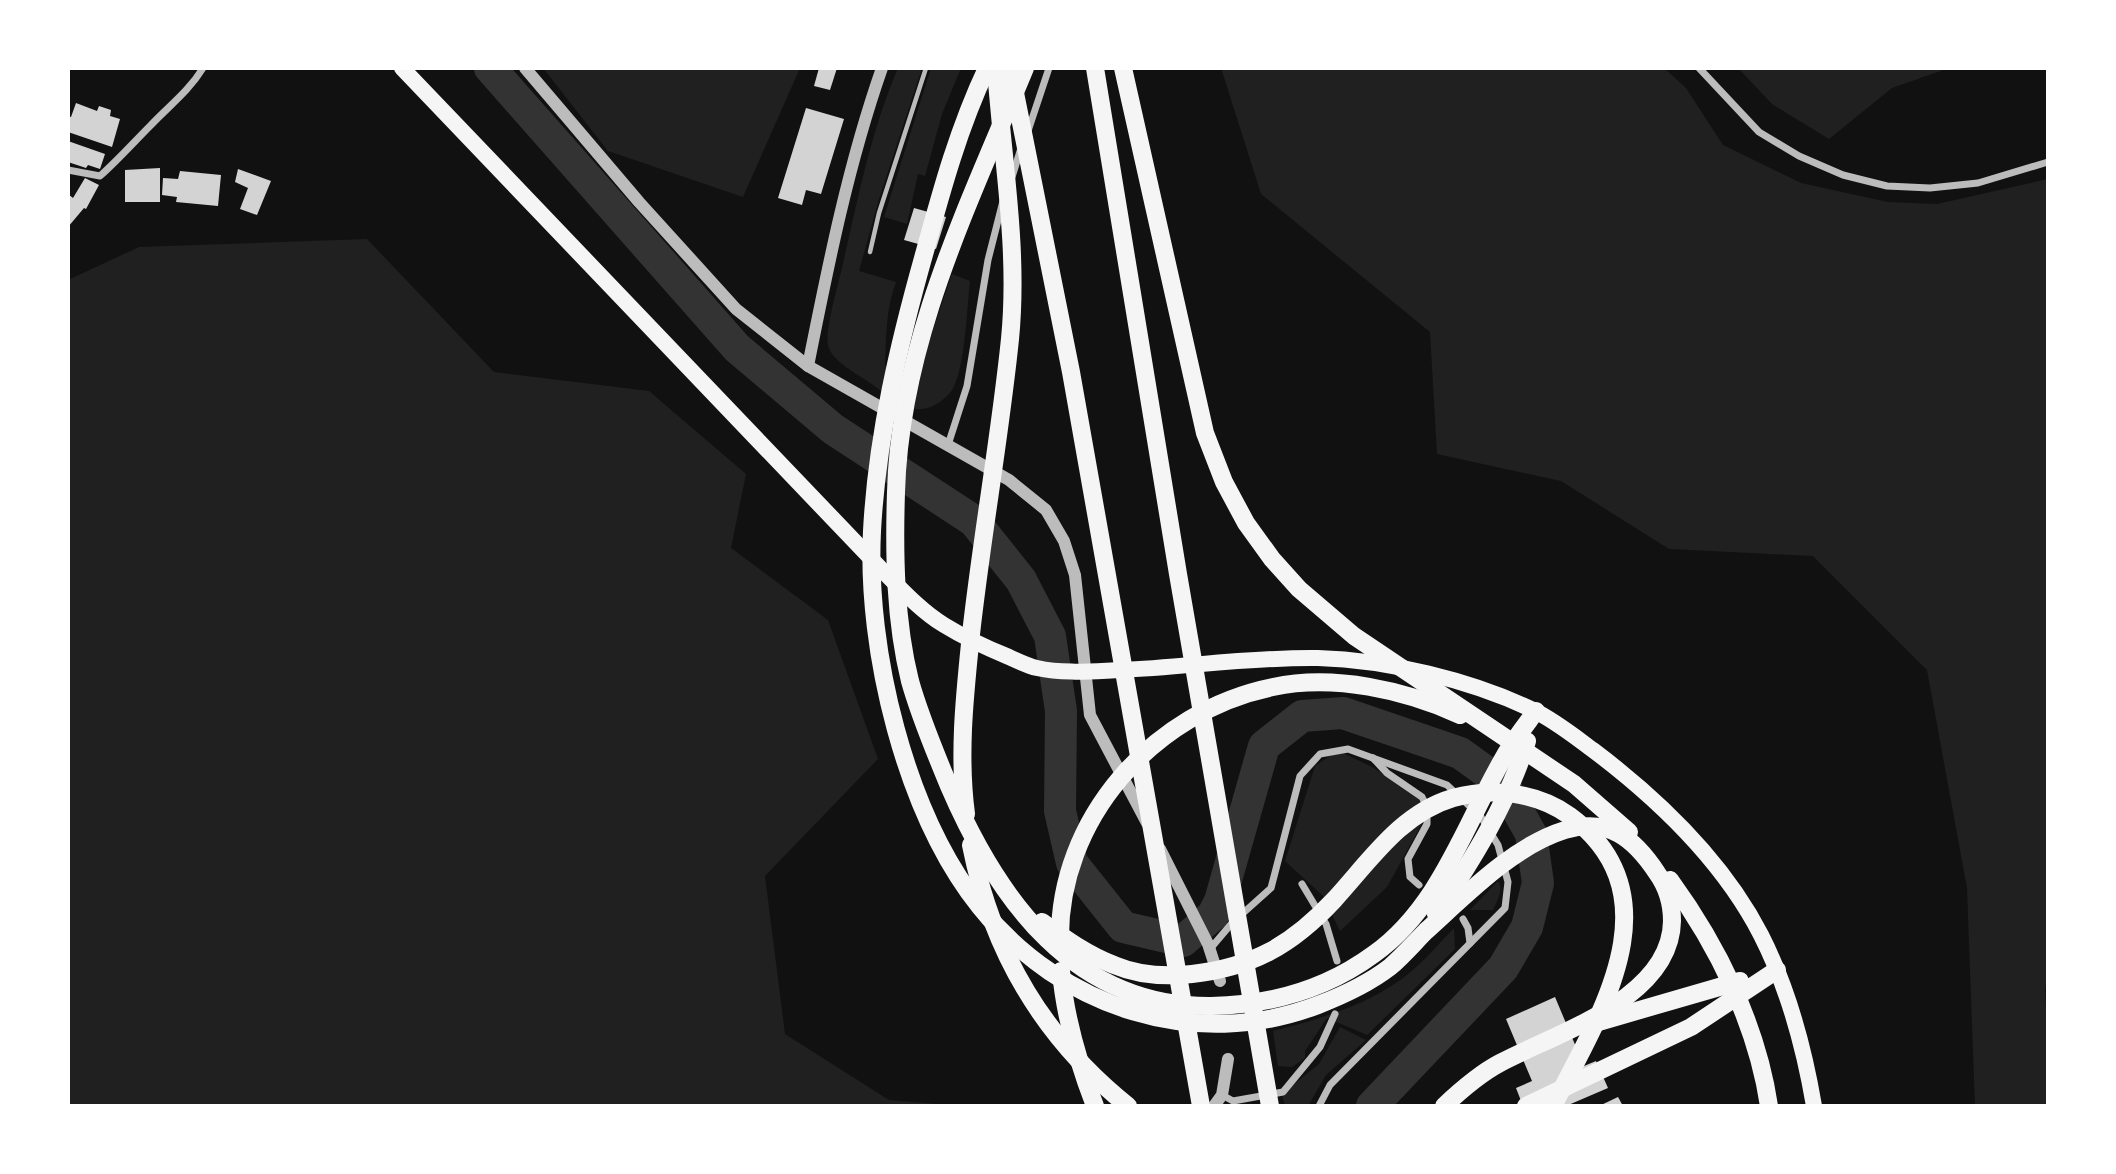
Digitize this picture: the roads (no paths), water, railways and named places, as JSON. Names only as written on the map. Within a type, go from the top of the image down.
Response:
[{"type":"highway","points":[[402,68],[882,570],[943,625],[998,653],[1037,668],[1087,672],[1240,660],[1317,658],[1367,661],[1494,693],[1536,711],[1577,738],[1627,775],[1679,824],[1723,876],[1759,932],[1777,970],[1801,1042],[1814,1106]]},
{"type":"highway","points":[[987,68],[956,143],[908,312],[910,345],[900,435],[895,542],[902,638],[909,679],[920,714],[965,823],[993,872],[1040,934],[1068,959],[1114,986],[1141,998],[1167,1004],[1219,1006],[1267,1002],[1297,995],[1326,983],[1377,953],[1404,928],[1422,904],[1512,760],[1536,711]]},
{"type":"highway","points":[[996,68],[1011,219],[1013,299],[978,570],[965,698],[963,758],[967,821],[979,886],[1016,976],[1069,1052],[1128,1106]]},
{"type":"highway","points":[[1010,68],[1076,399],[1200,1106]]},
{"type":"highway","points":[[1025,68],[910,345],[881,438],[872,538],[878,637],[893,718],[920,799],[959,876],[980,908],[1013,942],[1052,972],[1085,992],[1140,1015],[1169,1021],[1230,1024],[1264,1020],[1317,1005],[1368,982],[1392,965],[1422,934],[1526,847],[1567,829],[1586,825],[1603,826],[1628,839],[1654,867],[1670,899],[1671,934],[1656,967],[1623,998],[1576,1028],[1500,1063],[1472,1081],[1444,1106]]},
{"type":"highway","points":[[1095,68],[1178,574],[1270,1106]]},
{"type":"highway","points":[[1123,68],[1205,433],[1224,482],[1246,523],[1299,589],[1354,636],[1599,804],[1652,856],[1678,891],[1722,964],[1741,1007],[1757,1055],[1769,1106]]},
{"type":"highway","points":[[1095,1106],[1071,1035],[1063,998],[1060,934],[1068,879],[1081,839],[1096,809],[1114,785],[1153,746],[1190,717],[1237,697],[1275,686],[1309,683],[1380,689],[1456,713],[1498,733]]},
{"type":"highway","points":[[1422,934],[1485,837],[1512,760]]},
{"type":"highway","points":[[993,872],[1042,922],[1091,954],[1116,966],[1164,977],[1198,973],[1224,975],[1298,934],[1332,902],[1394,833],[1435,805],[1465,796],[1499,792],[1523,795],[1562,811],[1594,838],[1608,858],[1618,878],[1625,926],[1615,977],[1595,1024],[1553,1106]]},
{"type":"highway","points":[[1576,1028],[1777,970]]},
{"type":"highway","points":[[1526,1106],[1691,1027],[1777,970]]},
{"type":"street","points":[[68,170],[100,176],[193,85],[203,68]]},
{"type":"street","points":[[525,68],[639,202],[736,309],[808,366],[1009,480],[1046,509],[1064,541],[1075,575],[1090,715],[1224,975]]},
{"type":"street","points":[[808,366],[830,253],[864,121],[882,68]]},
{"type":"street","points":[[948,445],[967,386],[988,260],[1001,209],[1049,68]]},
{"type":"street","points":[[1699,68],[1759,132],[1799,156],[1843,175],[1887,186],[1930,188],[1978,183],[2048,162]]},
{"type":"street","points":[[1208,947],[1271,888],[1300,776],[1320,754],[1348,749],[1447,785],[1481,817],[1498,845],[1508,882],[1505,908],[1330,1085],[1319,1106]]},
{"type":"street","points":[[1373,757],[1387,773],[1422,797],[1427,807],[1427,824],[1408,859],[1410,877],[1419,885]]},
{"type":"street","points":[[1302,884],[1326,924],[1337,961]]},
{"type":"street","points":[[1463,919],[1468,928],[1470,943]]},
{"type":"street","points":[[1228,1059],[1218,1100],[1233,1101],[1283,1092],[1320,1047],[1335,1014]]},
{"type":"lane","points":[[870,252],[879,214],[926,68]]},
{"type":"waterway","points":[[490,68],[737,348],[833,429],[974,521],[1021,580],[1050,636],[1061,711],[1060,811],[1072,863],[1123,927],[1183,941],[1213,915],[1220,901],[1264,746],[1302,716],[1343,713],[1460,753],[1503,784],[1531,834],[1538,883],[1527,927],[1503,968],[1372,1106]]}]
